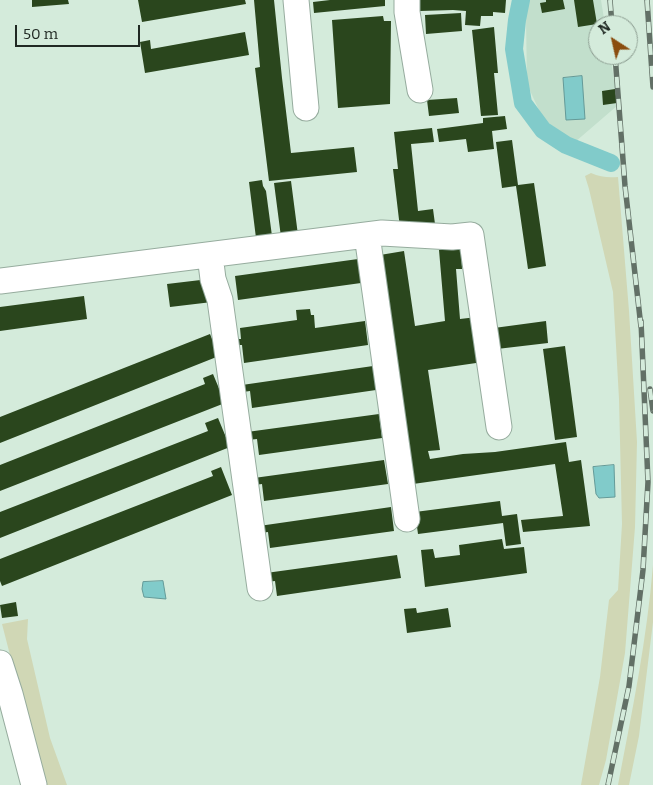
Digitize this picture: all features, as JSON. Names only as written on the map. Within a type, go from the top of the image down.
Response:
[{"type":"street","points":[[296,0],[306,108]]},
{"type":"street","points":[[407,0],[407,12],[420,90]]},
{"type":"street","points":[[0,282],[382,233],[452,238],[471,235],[499,427]]},
{"type":"street","points":[[367,235],[406,519]]},
{"type":"street","points":[[210,255],[213,279],[220,300],[260,588]]},
{"type":"street","points":[[0,663],[34,785]]},
{"type":"shaded area","points":[[528,0],[601,0],[603,15],[588,15],[588,65],[612,65],[618,105],[575,142],[543,119],[527,84],[526,18]]},
{"type":"shaded area","points":[[591,173],[604,177],[618,177],[637,442],[635,527],[625,653],[606,760],[599,785],[581,785],[600,677],[609,600],[618,590],[622,524],[619,399],[613,292],[585,176]]},
{"type":"shaded area","points":[[653,565],[653,622],[639,736],[629,785],[618,785],[643,648]]},
{"type":"shaded area","points":[[28,619],[27,639],[50,738],[67,785],[41,785],[2,624]]},
{"type":"water","points":[[582,76],[585,119],[566,120],[563,78]]},
{"type":"water","points":[[614,465],[615,497],[599,498],[596,494],[593,467]]},
{"type":"water","points":[[163,581],[166,599],[144,597],[143,582]]},
{"type":"building","points":[[32,0],[68,0],[69,4],[32,7]]},
{"type":"building","points":[[138,0],[245,0],[246,4],[142,22]]},
{"type":"building","points":[[254,0],[274,0],[291,153],[354,147],[357,172],[269,181],[255,68],[260,67]]},
{"type":"building","points":[[330,0],[385,0],[385,6],[314,13],[313,2]]},
{"type":"building","points":[[419,0],[506,0],[505,13],[493,12],[493,16],[481,16],[480,26],[465,25],[466,11],[420,11]]},
{"type":"building","points":[[546,0],[563,0],[565,9],[542,13],[540,3],[546,2]]},
{"type":"building","points":[[574,0],[593,0],[596,15],[588,15],[588,25],[578,27]]},
{"type":"building","points":[[461,13],[462,31],[426,34],[425,15]]},
{"type":"building","points":[[383,16],[384,21],[391,21],[390,104],[338,108],[332,20]]},
{"type":"building","points":[[494,27],[498,73],[494,73],[498,115],[481,116],[472,30]]},
{"type":"building","points":[[245,32],[249,55],[145,73],[140,42],[150,40],[151,49]]},
{"type":"building","points":[[615,89],[617,103],[603,105],[602,91]]},
{"type":"building","points":[[457,98],[459,113],[429,116],[427,100]]},
{"type":"building","points":[[505,116],[507,129],[492,131],[494,149],[468,152],[466,139],[439,142],[437,129],[483,123],[483,118]]},
{"type":"building","points":[[432,128],[434,142],[411,144],[418,211],[433,209],[435,224],[400,228],[393,169],[398,169],[394,132]]},
{"type":"building","points":[[512,140],[518,185],[534,183],[546,266],[528,269],[516,186],[502,188],[496,142]]},
{"type":"building","points":[[262,180],[266,191],[272,236],[256,238],[249,182]]},
{"type":"building","points":[[291,181],[298,235],[281,237],[274,183]]},
{"type":"building","points":[[461,248],[462,269],[456,269],[460,319],[477,317],[483,362],[428,370],[440,450],[428,451],[430,459],[566,442],[569,462],[581,460],[590,526],[523,532],[521,520],[563,516],[555,464],[413,484],[380,255],[404,251],[415,326],[445,321],[439,250]]},
{"type":"building","points":[[358,259],[361,283],[238,300],[235,276]]},
{"type":"building","points":[[209,279],[212,302],[170,307],[167,284]]},
{"type":"building","points":[[84,296],[87,319],[0,331],[0,307]]},
{"type":"building","points":[[310,309],[311,315],[314,315],[315,328],[365,321],[368,345],[244,363],[242,345],[237,345],[236,339],[241,339],[240,328],[297,320],[296,310]]},
{"type":"building","points":[[546,321],[548,343],[497,349],[494,328]]},
{"type":"building","points":[[210,334],[219,356],[0,443],[0,417]]},
{"type":"building","points":[[565,346],[577,437],[555,440],[543,349]]},
{"type":"building","points":[[373,366],[376,390],[252,408],[250,391],[243,392],[242,385]]},
{"type":"building","points":[[213,374],[225,403],[0,491],[0,465],[205,384],[203,378]]},
{"type":"building","points":[[379,414],[382,438],[259,455],[257,439],[248,440],[247,432]]},
{"type":"building","points":[[218,418],[230,447],[0,538],[0,512],[208,431],[205,423]]},
{"type":"building","points":[[384,460],[388,484],[264,501],[262,484],[255,485],[254,478]]},
{"type":"building","points":[[221,467],[232,495],[2,586],[0,581],[0,559],[213,476],[211,471]]},
{"type":"building","points":[[500,501],[502,516],[517,514],[521,544],[506,546],[503,523],[418,534],[415,512]]},
{"type":"building","points":[[391,507],[394,531],[270,548],[268,532],[261,533],[259,526]]},
{"type":"building","points":[[502,539],[504,549],[524,547],[527,573],[425,587],[421,550],[433,549],[435,558],[460,555],[459,545]]},
{"type":"building","points":[[397,555],[401,578],[277,596],[275,581],[267,582],[266,573]]},
{"type":"building","points":[[16,602],[18,616],[2,618],[0,605]]},
{"type":"building","points":[[416,608],[417,613],[448,608],[451,627],[407,633],[404,609]]},
{"type":"waterway","points":[[521,0],[514,49],[523,103],[543,130],[566,145],[611,163]]},
{"type":"railway","points":[[610,0],[611,15]]},
{"type":"railway","points":[[647,0],[653,87]]},
{"type":"railway","points":[[616,65],[625,186],[641,327]]},
{"type":"railway","points":[[608,785],[629,686],[643,570],[648,482],[641,321]]},
{"type":"railway","points":[[650,389],[653,411]]}]
